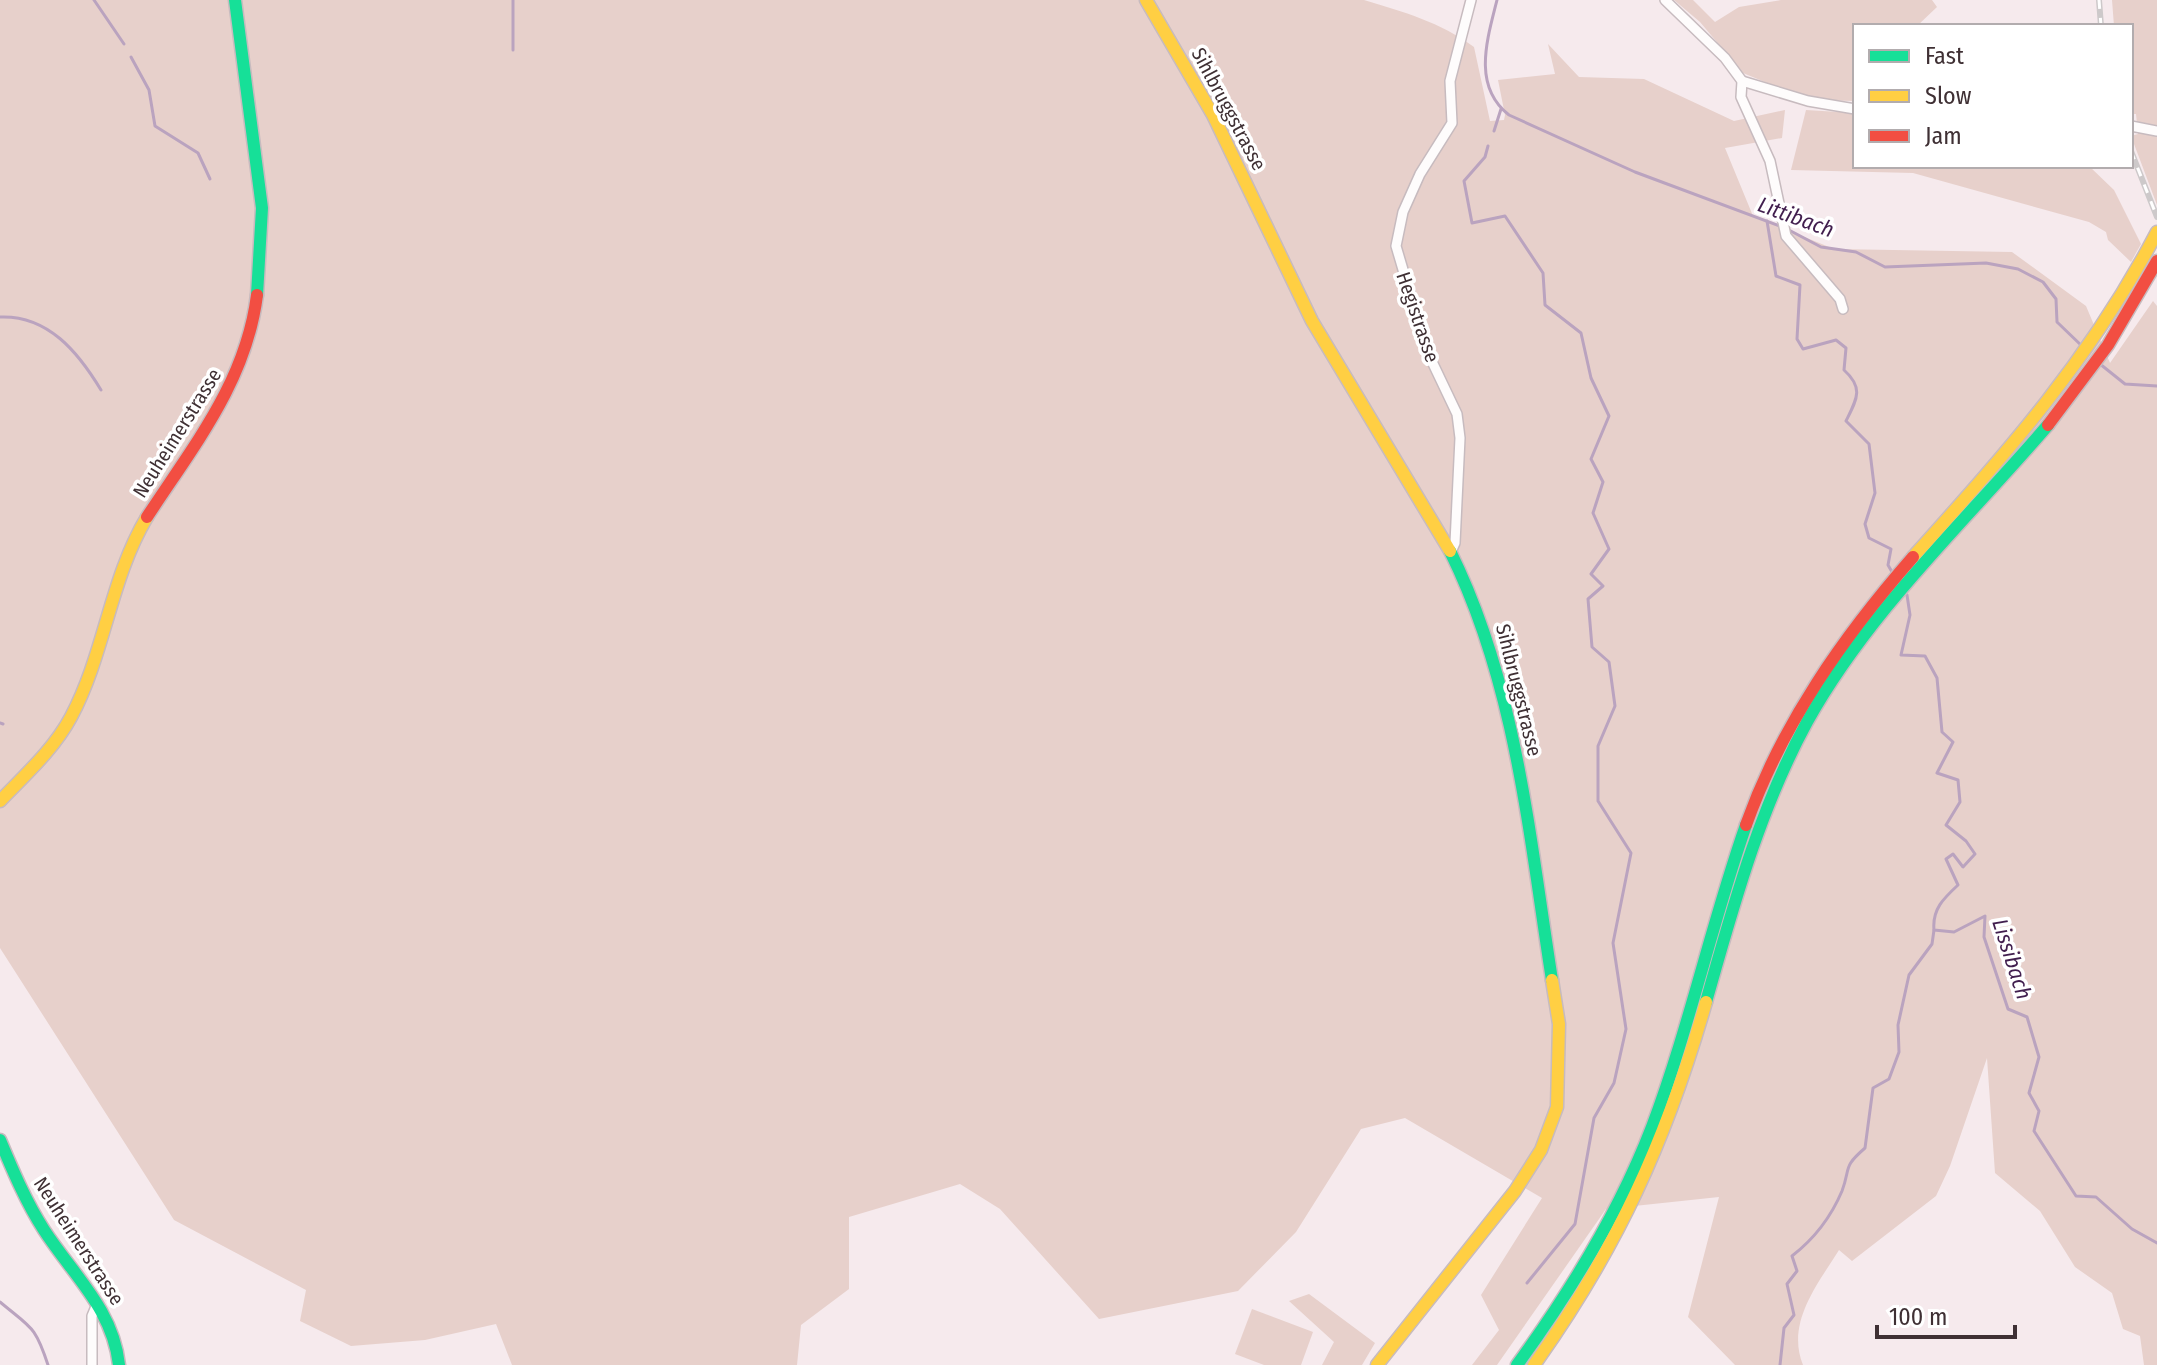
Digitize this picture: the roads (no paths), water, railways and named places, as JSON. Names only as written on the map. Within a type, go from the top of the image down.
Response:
[{"type":"main road","name":"Neuheimerstrasse","points":[[0,801],[54,742],[70,717],[85,684],[116,581],[130,548],[219,411],[250,339],[265,255],[262,193],[235,0]]},
{"type":"main road","name":"Sihlbruggstrasse","points":[[1146,0],[1213,115],[1312,321],[1451,552],[1483,623],[1507,708],[1559,1024],[1560,1084],[1550,1128],[1529,1170],[1377,1365]]},
{"type":"main road","points":[[1534,1365],[1599,1268],[1643,1185],[1681,1086],[1756,830],[1798,740],[1851,652],[2042,411],[2106,324],[2157,232]]},
{"type":"main road","points":[[1517,1365],[1579,1276],[1632,1176],[1671,1073],[1740,836],[1786,734],[1844,639],[1890,581],[2050,423],[2107,347],[2157,261]]},
{"type":"main road","name":"Neuheimerstrasse","points":[[0,1140],[18,1183],[45,1232],[97,1304],[115,1338],[119,1365]]},
{"type":"street","name":"Hegistrasse","points":[[1451,552],[1455,543],[1460,438],[1457,414],[1427,351],[1396,246],[1403,212],[1420,174],[1452,123],[1450,81],[1471,0]]},
{"type":"street","points":[[1665,0],[1716,48],[1742,81],[1808,101],[1853,109]]},
{"type":"street","points":[[1742,81],[1741,97],[1770,161],[1786,236],[1840,299],[1843,309]]},
{"type":"street","points":[[2133,126],[2157,131]]},
{"type":"street","points":[[92,1365],[92,1316],[97,1304]]},
{"type":"waterway","points":[[94,0],[124,44]]},
{"type":"waterway","points":[[513,0],[513,50]]},
{"type":"waterway","name":"Littibach","points":[[1497,0],[1489,31],[1486,76],[1497,103],[1509,115],[1635,172],[1780,226]]},
{"type":"waterway","points":[[131,57],[149,90],[155,126],[198,153],[210,179]]},
{"type":"waterway","points":[[1494,131],[1501,109]]},
{"type":"waterway","points":[[1488,146],[1485,157],[1464,181],[1472,223],[1505,216],[1543,273],[1545,305],[1581,333],[1591,378],[1609,416],[1591,459],[1603,482],[1593,513],[1609,549],[1591,574],[1603,586],[1588,599],[1592,647],[1609,662],[1615,706],[1598,746],[1598,801],[1631,853],[1613,943],[1626,1029],[1614,1083],[1594,1118],[1575,1224],[1527,1283]]},
{"type":"waterway","name":"Lissibach","points":[[1767,221],[1776,276],[1800,285],[1797,339],[1803,349],[1836,340],[1846,348],[1844,370],[1854,382],[1857,394],[1846,421],[1869,444],[1875,493],[1865,524],[1869,538],[1891,549],[1888,565],[1892,572]]},
{"type":"waterway","name":"Littibach","points":[[1787,229],[1821,247],[1856,252],[1885,267],[1986,263],[2018,269],[2043,282],[2056,299],[2057,322],[2083,347]]},
{"type":"waterway","points":[[0,317],[33,322],[60,338],[82,362],[101,390]]},
{"type":"waterway","name":"Littibach","points":[[2100,364],[2125,384],[2157,386]]},
{"type":"waterway","name":"Lissibach","points":[[1907,595],[1910,615],[1901,655],[1925,656],[1937,678],[1942,732],[1953,742],[1937,773],[1958,780],[1960,802],[1946,825],[1966,841],[1975,854],[1963,867],[1953,854],[1946,859],[1958,885],[1937,910],[1934,930],[1954,932],[1985,916],[1984,937],[2008,1009],[2027,1017],[2039,1057],[2029,1093],[2039,1111],[2034,1131],[2076,1196],[2096,1197],[2132,1229],[2157,1243]]},
{"type":"waterway","points":[[1780,1365],[1784,1328],[1794,1315],[1787,1284],[1797,1271],[1792,1256],[1827,1219],[1838,1201],[1850,1164],[1865,1148],[1873,1088],[1889,1079],[1899,1052],[1898,1025],[1909,975],[1932,944],[1934,930]]},
{"type":"waterway","points":[[0,1302],[31,1328],[48,1365]]},
{"type":"railway","points":[[2099,0],[2101,24]]},
{"type":"railway","points":[[2133,156],[2157,217]]}]
